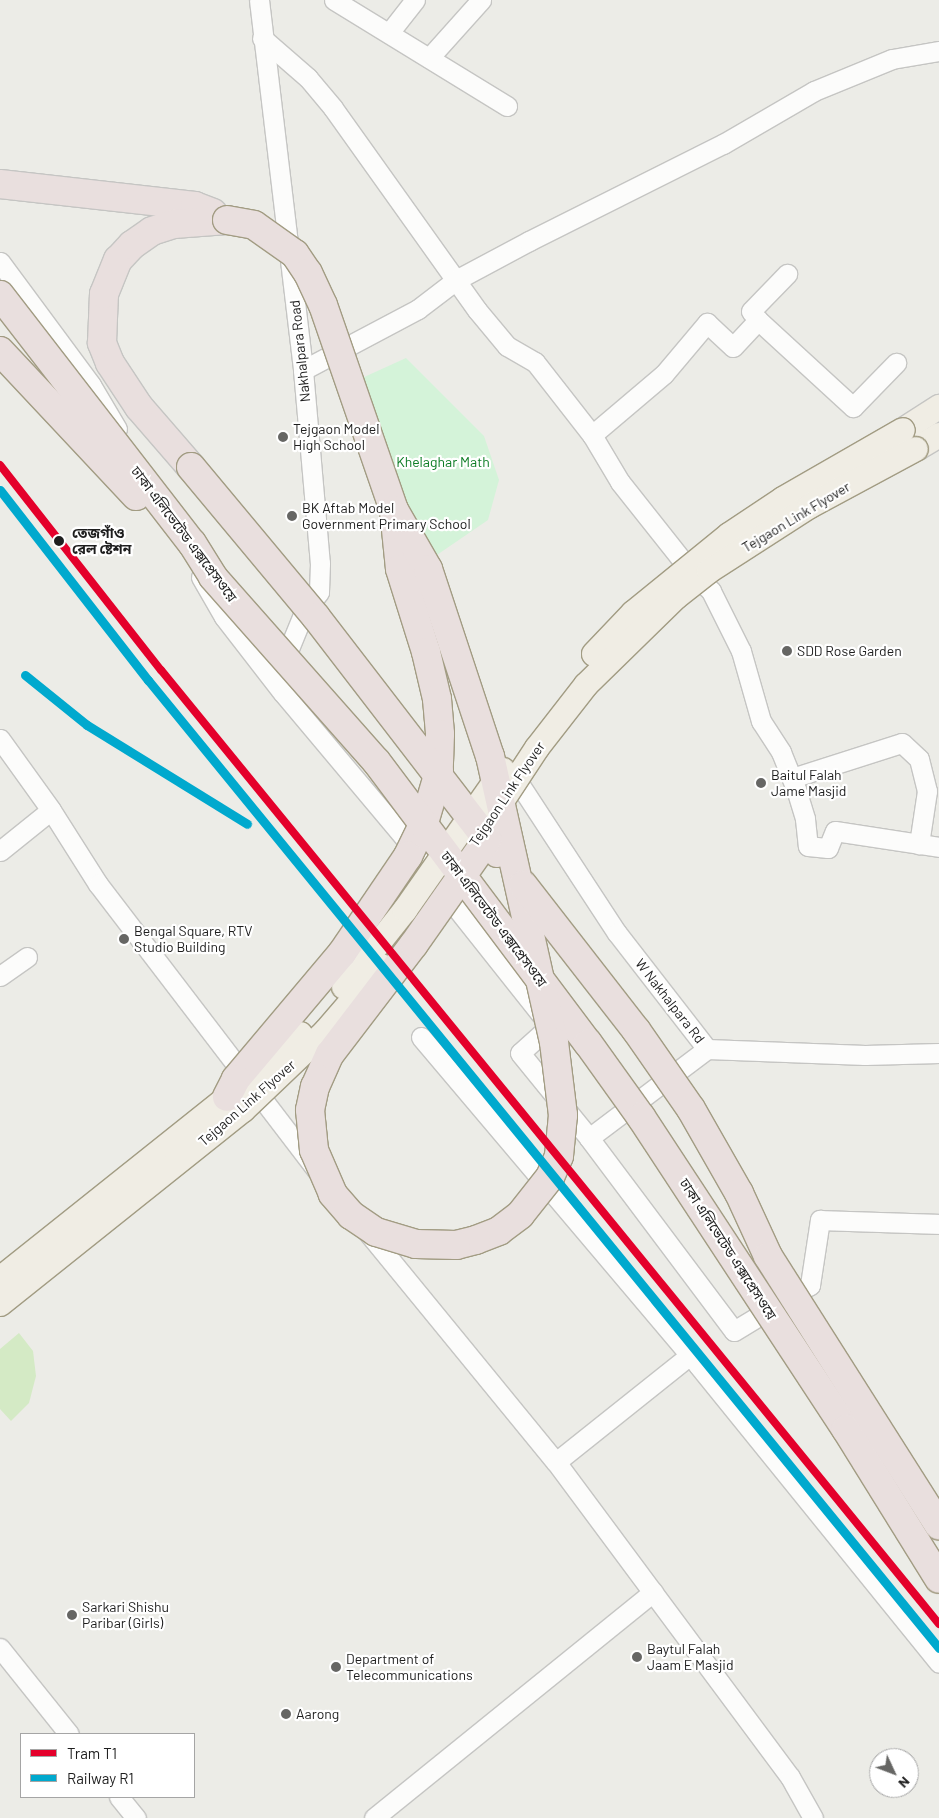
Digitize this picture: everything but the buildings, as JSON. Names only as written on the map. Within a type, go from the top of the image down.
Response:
[{"type":"highway","points":[[0,184],[195,206],[227,220],[254,225],[275,238],[294,254],[308,273],[362,413],[394,510],[428,569],[490,756],[502,801],[504,810],[508,827],[554,1042],[563,1115],[559,1156],[550,1177],[520,1215],[499,1231],[476,1240],[456,1245],[416,1244],[376,1232],[351,1215],[333,1194],[319,1167],[311,1135],[310,1110],[315,1087],[330,1054],[414,944],[487,840],[503,807],[515,787]]},
{"type":"highway","points":[[227,220],[174,224],[152,231],[132,245],[118,260],[104,294],[102,343],[110,363],[139,407],[316,617],[664,1068],[739,1192],[768,1256],[939,1525]]},
{"type":"highway","name":"ঢাকা এলিভেটেড এক্সপ্রেসওয়ে","points":[[0,295],[192,543],[213,577],[376,761],[588,1043],[646,1124],[846,1429],[939,1580]]},
{"type":"highway","points":[[0,351],[175,541],[213,577]]},
{"type":"highway","points":[[227,1097],[236,1079],[342,953],[398,872],[424,823],[439,772],[437,699],[400,569],[394,510]]},
{"type":"main road","name":"Tejgaon Link Flyover","points":[[0,1279],[296,1040],[350,980],[445,855],[544,712],[633,613],[737,530],[783,499],[903,430],[939,407]]},
{"type":"main road","name":"Tejgaon Link Flyover","points":[[0,1304],[244,1110],[325,1032],[417,923],[515,787],[537,748],[586,685],[676,597],[709,571],[810,506],[939,435]]},
{"type":"street","name":"Nakhalpara Road","points":[[259,0],[262,38],[303,370],[320,563],[319,592],[304,612],[279,673],[283,693]]},
{"type":"street","points":[[334,0],[507,106]]},
{"type":"street","points":[[388,33],[415,0]]},
{"type":"street","points":[[429,58],[481,0]]},
{"type":"street","points":[[262,38],[308,78],[333,108],[456,280],[507,346],[535,362],[592,435],[620,482],[677,550],[693,574],[710,591],[740,651],[761,722],[792,778],[805,818],[808,846],[828,848],[835,831],[939,847]]},
{"type":"street","points":[[303,370],[418,309],[456,280],[723,144],[814,91],[892,58],[939,51]]},
{"type":"street","points":[[0,262],[91,385],[224,617],[283,693],[439,879],[455,906],[550,1026],[520,1053],[589,1138],[734,1331],[810,1285],[820,1220],[939,1224]]},
{"type":"street","points":[[787,274],[751,310],[758,320],[853,406],[896,364]]},
{"type":"street","points":[[592,435],[664,374],[707,324],[733,347],[758,320]]},
{"type":"street","points":[[439,879],[555,712],[612,648],[693,574]]},
{"type":"street","points":[[0,739],[51,810],[98,884],[271,1114],[556,1462],[790,1777],[813,1818]]},
{"type":"street","points":[[792,778],[902,743],[919,760],[927,791],[919,844]]},
{"type":"street","name":"W Nakhalpara Rd","points":[[515,787],[617,933],[707,1048],[864,1055],[939,1053]]},
{"type":"street","points":[[0,851],[51,810]]},
{"type":"street","points":[[0,976],[27,957]]},
{"type":"street","points":[[421,1037],[690,1356],[939,1664]]},
{"type":"street","points":[[589,1138],[707,1048]]},
{"type":"street","points":[[556,1462],[690,1356]]},
{"type":"street","points":[[374,1818],[653,1592]]},
{"type":"street","points":[[0,1648],[68,1733]]},
{"type":"street","points":[[120,1798],[136,1818]]},
{"type":"green space","name":"Khelaghar Math","points":[[406,358],[484,436],[499,480],[488,520],[431,559],[413,522],[362,378]]},
{"type":"green space","points":[[19,1333],[33,1351],[36,1376],[29,1403],[11,1421],[0,1409],[0,1349]]},
{"type":"tram line","name":"T1","points":[[0,465],[161,670],[939,1624]]},
{"type":"rail line","name":"R1","points":[[0,490],[148,680],[939,1648]]},
{"type":"rail line","name":"R1","points":[[25,675],[87,725],[247,824]]},
{"type":"place","name":"Tejgaon Model High School","points":[[283,437]]},
{"type":"place","name":"BK Aftab Model Government Primary School","points":[[292,516]]},
{"type":"place","name":"তেজগাঁও রেল ষ্টেশন","points":[[59,541]]},
{"type":"place","name":"SDD Rose Garden","points":[[787,651]]},
{"type":"place","name":"Baitul Falah Jame Masjid","points":[[761,783]]},
{"type":"place","name":"Bengal Square, RTV Studio Building","points":[[124,939]]},
{"type":"place","name":"Sarkari Shishu Paribar (Girls)","points":[[72,1615]]},
{"type":"place","name":"Baytul Falah Jaam E Masjid","points":[[637,1657]]},
{"type":"place","name":"Department of Telecommunications","points":[[336,1667]]},
{"type":"place","name":"Aarong","points":[[286,1714]]}]
